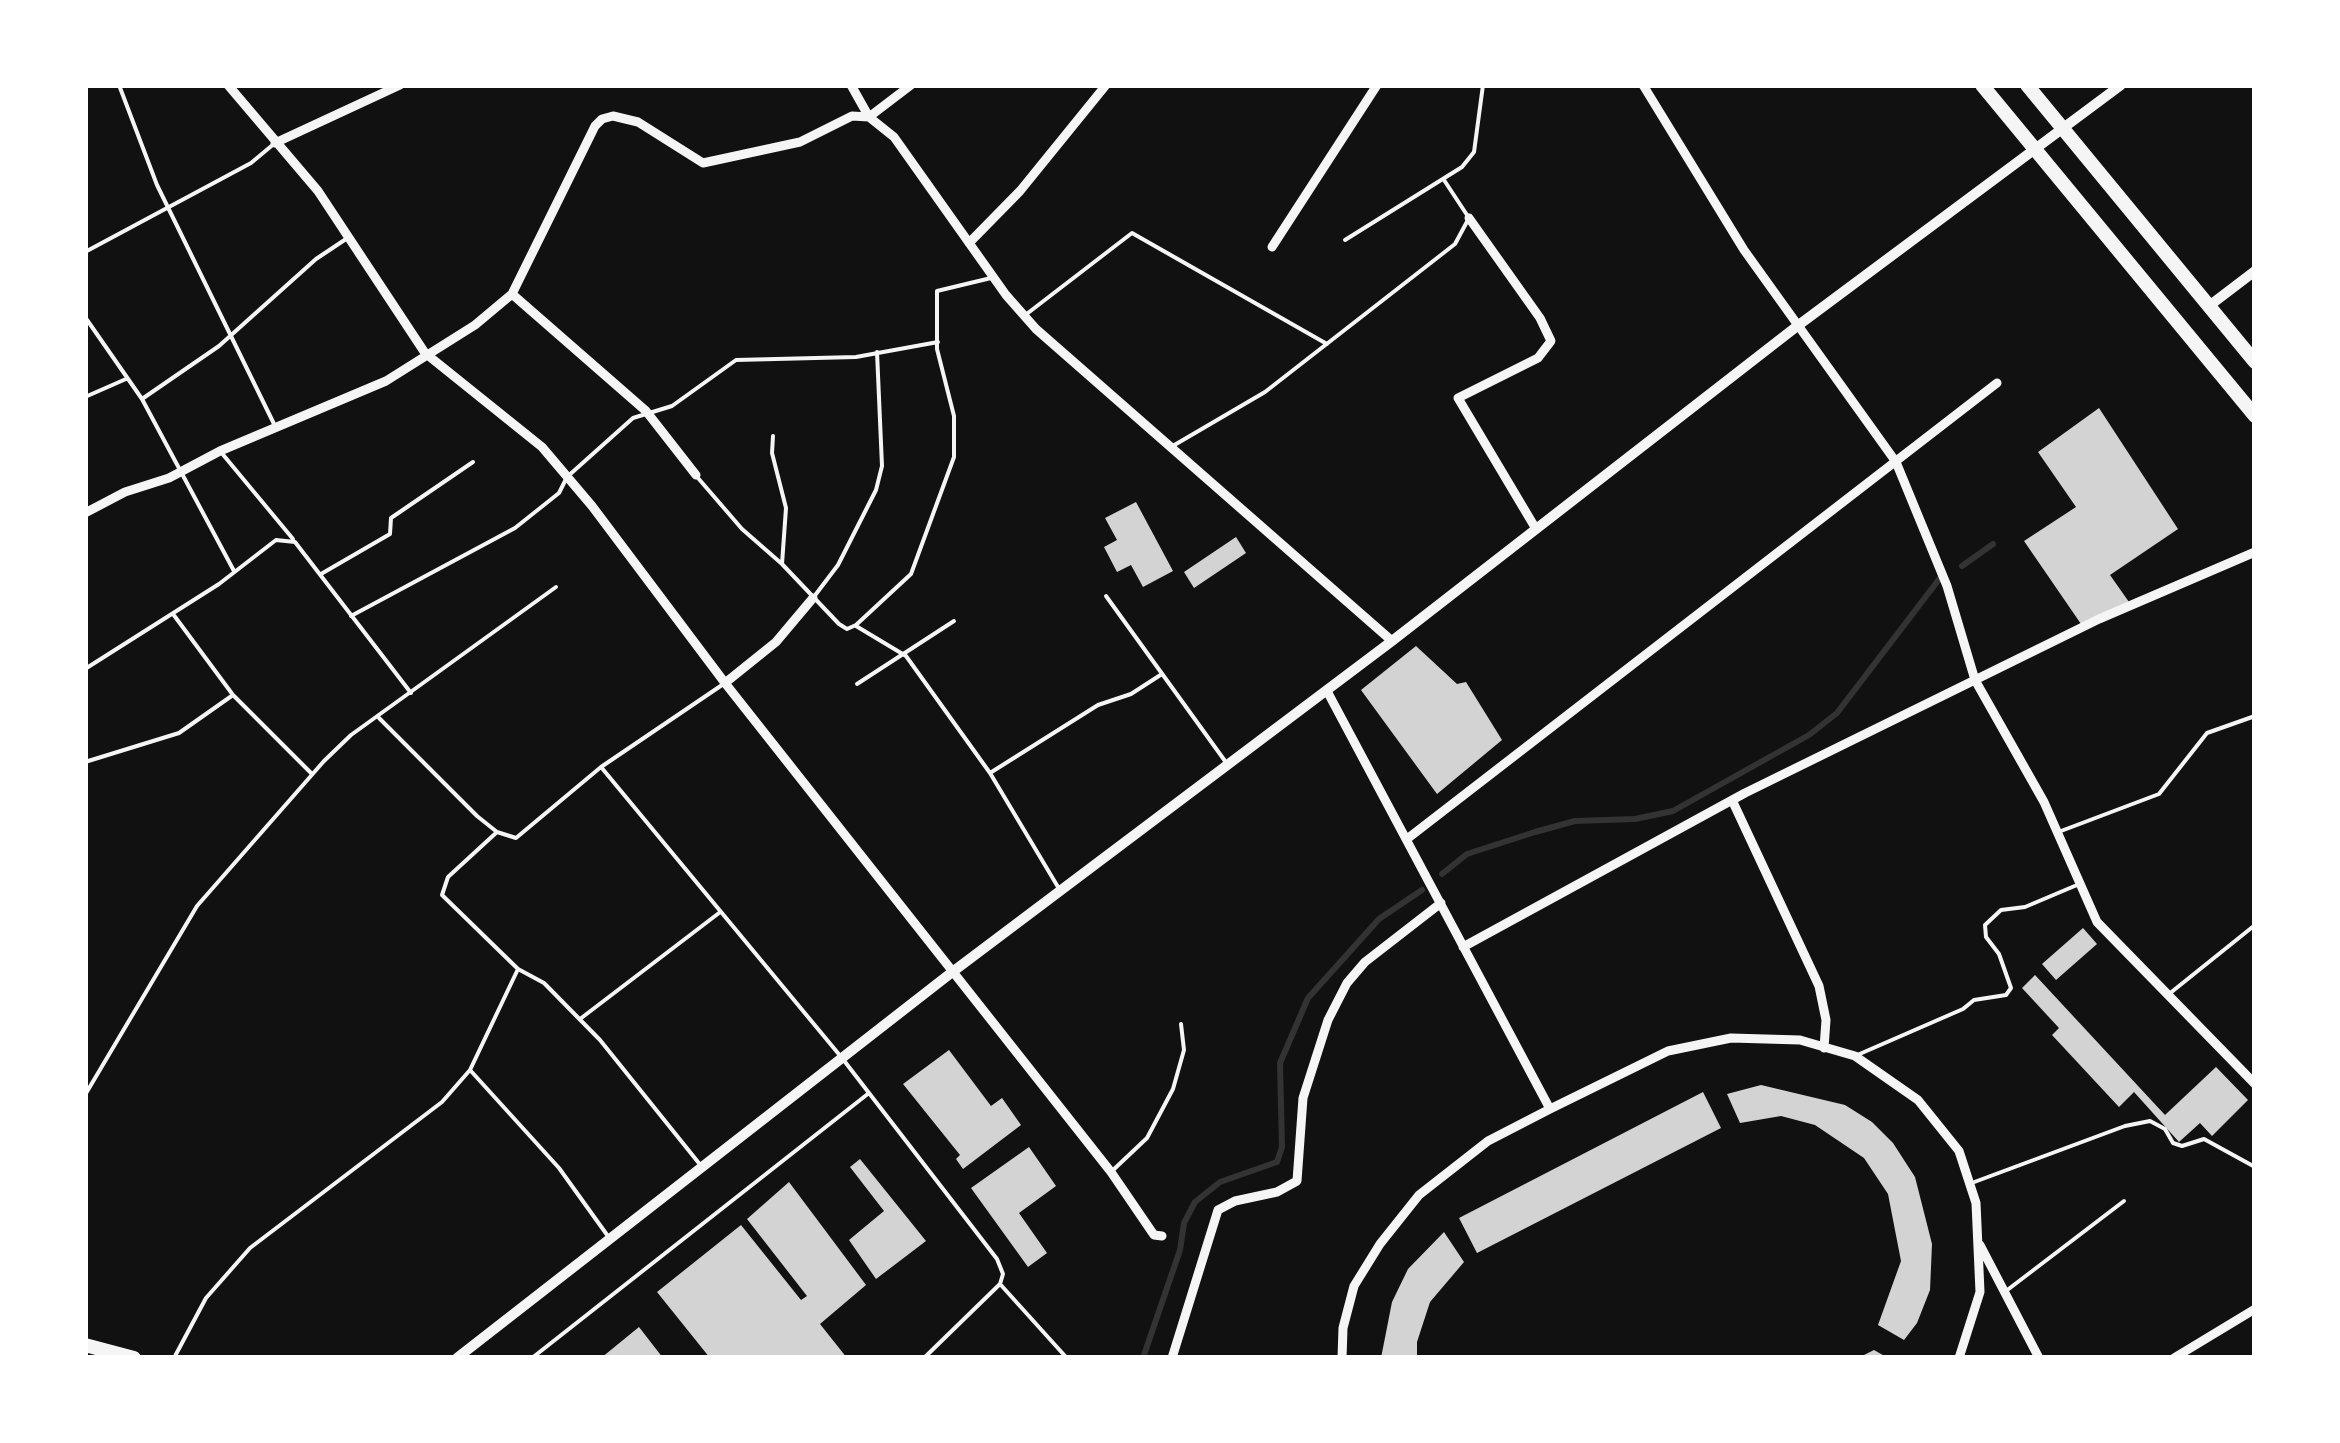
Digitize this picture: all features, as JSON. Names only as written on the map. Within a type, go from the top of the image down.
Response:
[{"type":"main road","points":[[1982,85],[2255,416]]},
{"type":"main road","points":[[2027,85],[2255,362]]},
{"type":"main road","points":[[85,1345],[134,1358]]},
{"type":"street","points":[[228,85],[318,190],[425,352],[542,448],[567,477],[1110,1172],[1154,1235],[1162,1236]]},
{"type":"street","points":[[383,85],[398,86]]},
{"type":"street","points":[[851,85],[869,117],[894,138],[1024,316],[1392,641]]},
{"type":"street","points":[[85,513],[125,492],[181,472],[220,451],[397,376],[425,352],[474,325],[512,294],[594,126],[602,119],[613,116],[638,122],[703,162],[800,142],[852,116],[869,117],[910,85]]},
{"type":"street","points":[[968,243],[1020,191],[1106,85]]},
{"type":"street","points":[[1272,247],[1377,85]]},
{"type":"street","points":[[1643,85],[1796,327],[1896,462],[1947,586],[1975,680],[2044,802],[2098,922],[2255,1084]]},
{"type":"street","points":[[457,1358],[951,973],[1392,641],[1796,327],[2122,85]]},
{"type":"street","points":[[275,143],[398,86]]},
{"type":"street","points":[[1469,218],[1540,318],[1550,341],[1538,358],[1458,398],[1536,529]]},
{"type":"street","points":[[2209,306],[2255,271]]},
{"type":"street","points":[[512,294],[646,411],[696,475]]},
{"type":"street","points":[[1407,839],[1997,383]]},
{"type":"street","points":[[1463,947],[1732,800],[2100,619],[2255,552]]},
{"type":"street","points":[[725,683],[776,642],[813,598]]},
{"type":"street","points":[[1327,690],[1550,1109]]},
{"type":"street","points":[[1732,800],[1818,986],[1826,1020],[1824,1048]]},
{"type":"street","points":[[1172,1358],[1218,1210],[1235,1201],[1277,1192],[1297,1181],[1303,1098],[1328,1020],[1347,983],[1365,962],[1441,903]]},
{"type":"street","points":[[1342,1358],[1343,1328],[1354,1286],[1380,1244],[1419,1195],[1488,1141],[1550,1109],[1668,1051],[1731,1038],[1800,1040],[1855,1056],[1918,1100],[1958,1151],[1976,1204],[1980,1292],[1959,1358]]},
{"type":"street","points":[[1978,1241],[2039,1358]]},
{"type":"street","points":[[2174,1358],[2255,1309]]},
{"type":"lane","points":[[119,85],[170,207],[276,428]]},
{"type":"lane","points":[[1345,240],[1417,191],[1444,180],[1474,152],[1483,85]]},
{"type":"lane","points":[[85,252],[251,163],[275,143]]},
{"type":"lane","points":[[1171,447],[1265,392],[1455,244],[1469,218],[1444,180]]},
{"type":"lane","points":[[1024,316],[1132,233],[1327,344]]},
{"type":"lane","points":[[142,399],[231,336],[316,258],[350,236]]},
{"type":"lane","points":[[696,475],[742,529],[839,624],[847,628],[856,625],[911,574],[954,458],[954,416],[938,342],[937,291],[993,277]]},
{"type":"lane","points":[[85,316],[142,399],[234,572]]},
{"type":"lane","points":[[351,616],[514,528],[559,493],[567,477],[646,411],[653,413],[672,406],[736,360],[877,352],[938,342]]},
{"type":"lane","points":[[813,598],[838,565],[876,490],[882,466],[877,352]]},
{"type":"lane","points":[[85,397],[126,379]]},
{"type":"lane","points":[[773,436],[772,453],[786,508],[782,564]]},
{"type":"lane","points":[[220,451],[412,693]]},
{"type":"lane","points":[[321,574],[390,534],[391,518],[473,462]]},
{"type":"lane","points":[[85,669],[173,614],[276,540],[295,542]]},
{"type":"lane","points":[[85,1095],[196,906],[312,774],[352,735],[556,587]]},
{"type":"lane","points":[[1106,596],[1228,765]]},
{"type":"lane","points":[[173,614],[233,695],[312,774]]},
{"type":"lane","points":[[857,684],[906,656],[954,621]]},
{"type":"lane","points":[[856,625],[881,645],[906,656],[990,772],[1060,891]]},
{"type":"lane","points":[[990,772],[1098,706],[1131,694],[1162,674]]},
{"type":"lane","points":[[379,718],[497,832],[516,838],[600,767],[725,683]]},
{"type":"lane","points":[[85,762],[179,733],[233,695]]},
{"type":"lane","points":[[2057,833],[2160,794],[2206,733],[2255,716]]},
{"type":"lane","points":[[600,767],[842,1058],[997,1259],[1003,1274],[1000,1284],[924,1358]]},
{"type":"lane","points":[[497,832],[448,877],[442,895],[518,969],[544,982],[580,1019],[702,1167]]},
{"type":"lane","points":[[1855,1056],[1974,1000],[2006,995],[2010,988],[1999,954],[1986,937],[1985,925],[2001,910],[2025,907],[2079,884]]},
{"type":"lane","points":[[580,1019],[720,912]]},
{"type":"lane","points":[[2170,994],[2255,925]]},
{"type":"lane","points":[[174,1358],[206,1298],[250,1248],[442,1102],[470,1070],[518,969]]},
{"type":"lane","points":[[1110,1172],[1147,1138],[1173,1089],[1182,1060],[1181,1024]]},
{"type":"lane","points":[[470,1070],[559,1168],[610,1239]]},
{"type":"lane","points":[[532,1358],[869,1093]]},
{"type":"lane","points":[[1969,1184],[2125,1126],[2150,1122],[2165,1129],[2173,1143],[2182,1146],[2204,1139],[2255,1167]]},
{"type":"lane","points":[[2006,1292],[2124,1200]]},
{"type":"lane","points":[[1000,1284],[1065,1357]]},
{"type":"building","points":[[2099,408],[2178,529],[2110,575],[2129,602],[2081,624],[2024,541],[2076,507],[2038,452]]},
{"type":"building","points":[[1136,502],[1173,571],[1143,587],[1131,565],[1117,572],[1104,547],[1117,540],[1105,518]]},
{"type":"building","points":[[1236,537],[1246,553],[1194,588],[1184,572]]},
{"type":"building","points":[[1416,646],[1457,684],[1466,682],[1502,740],[1437,794],[1361,690]]},
{"type":"building","points":[[2083,928],[2097,944],[2056,980],[2042,964]]},
{"type":"building","points":[[2035,975],[2165,1115],[2216,1067],[2248,1100],[2212,1136],[2200,1123],[2179,1142],[2134,1092],[2119,1107],[2052,1035],[2059,1028],[2022,988]]},
{"type":"building","points":[[949,1050],[991,1106],[1002,1098],[1021,1125],[963,1169],[956,1159],[960,1155],[903,1084]]},
{"type":"building","points":[[1761,1085],[1845,1105],[1872,1122],[1893,1143],[1915,1177],[1932,1244],[1930,1290],[1917,1323],[1904,1340],[1878,1325],[1901,1261],[1888,1194],[1864,1158],[1815,1125],[1781,1116],[1740,1123],[1727,1094]]},
{"type":"building","points":[[1703,1092],[1721,1128],[1477,1253],[1459,1218]]},
{"type":"building","points":[[1029,1147],[1056,1186],[1019,1213],[1047,1253],[1028,1267],[971,1188]]},
{"type":"building","points":[[860,1159],[926,1241],[876,1279],[849,1240],[884,1211],[850,1167]]},
{"type":"building","points":[[789,1182],[866,1285],[820,1324],[847,1358],[710,1358],[657,1292],[741,1225],[801,1300],[807,1296],[747,1219]]},
{"type":"building","points":[[1444,1232],[1464,1262],[1430,1302],[1417,1342],[1417,1358],[1381,1358],[1392,1302],[1408,1269]]},
{"type":"building","points":[[639,1327],[663,1358],[601,1358]]},
{"type":"building","points":[[1874,1350],[1888,1358],[1858,1358]]},
{"type":"waterway","points":[[1962,566],[1993,544]]},
{"type":"waterway","points":[[1442,874],[1467,854],[1575,821],[1635,819],[1673,811],[1809,735],[1837,713],[1940,578]]},
{"type":"waterway","points":[[1143,1358],[1180,1250],[1184,1223],[1195,1202],[1220,1182],[1277,1162],[1282,1147],[1280,1063],[1308,998],[1379,919],[1422,890]]}]
